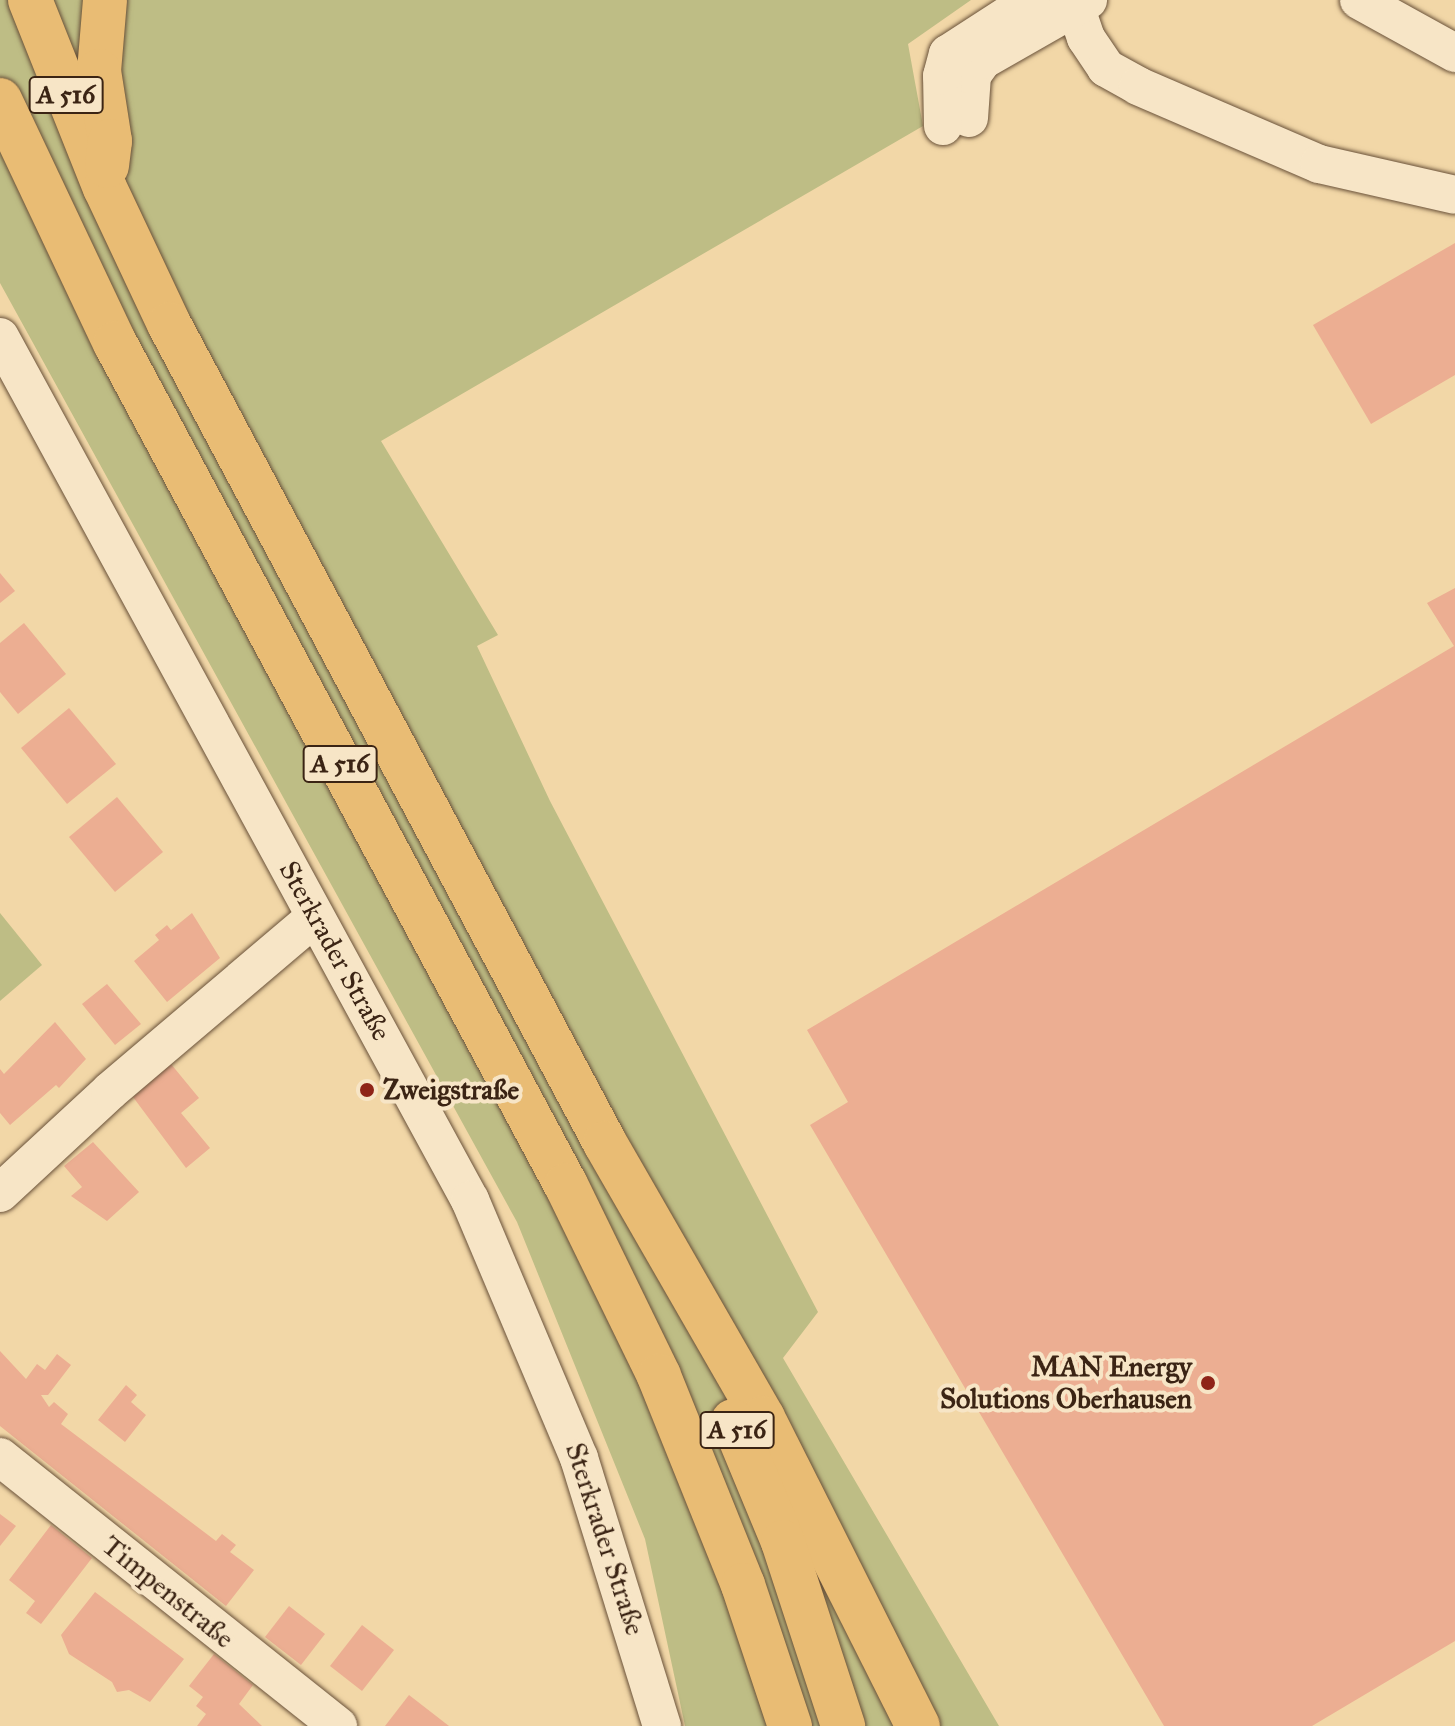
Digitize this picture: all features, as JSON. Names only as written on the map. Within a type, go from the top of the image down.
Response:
[{"type":"highway","name":"A 516","points":[[30,0],[105,188],[169,324],[605,1143],[757,1476],[843,1726]]},
{"type":"highway","points":[[105,0],[99,71],[110,141],[105,188]]},
{"type":"highway","name":"A 516","points":[[0,100],[115,343],[488,1038],[652,1362],[743,1585],[790,1726]]},
{"type":"highway","points":[[605,1143],[763,1418],[918,1726]]},
{"type":"street","points":[[1031,0],[948,54],[942,76],[956,122],[972,75],[983,60],[1079,3],[1106,68],[1138,86],[1319,164],[1455,195]]},
{"type":"street","points":[[1359,0],[1455,53]]},
{"type":"street","name":"Sterkrader Straße","points":[[0,337],[314,918],[446,1153],[542,1361],[613,1556],[662,1726]]},
{"type":"street","points":[[0,1193],[88,1111],[314,918]]},
{"type":"street","name":"Timpenstraße","points":[[0,1457],[338,1726]]},
{"type":"shaded area","points":[[0,0],[971,0],[908,44],[923,126],[381,441],[498,635],[477,646],[550,801],[818,1312],[783,1358],[999,1726],[685,1726],[645,1539],[517,1222],[0,283]]},
{"type":"shaded area","points":[[0,913],[42,965],[0,1001]]},
{"type":"building","points":[[1455,243],[1455,375],[1371,424],[1313,325]]},
{"type":"building","points":[[0,573],[15,591],[0,603]]},
{"type":"building","name":"MAN Energy Solutions Oberhausen","points":[[1455,588],[1455,1641],[1312,1726],[1164,1726],[810,1125],[848,1102],[807,1030],[1454,646],[1427,603]]},
{"type":"building","points":[[24,623],[66,674],[18,714],[0,692],[0,643]]},
{"type":"building","points":[[69,708],[116,764],[67,804],[21,748]]},
{"type":"building","points":[[117,797],[163,852],[115,892],[69,837]]},
{"type":"building","points":[[192,913],[220,958],[167,1002],[134,961],[159,940],[155,935],[167,925],[171,930]]},
{"type":"building","points":[[107,984],[141,1024],[115,1045],[82,1004]]},
{"type":"building","points":[[55,1022],[86,1059],[59,1088],[56,1085],[10,1125],[0,1113],[0,1069],[4,1074]]},
{"type":"building","points":[[171,1064],[199,1098],[181,1113],[210,1148],[186,1168],[133,1097]]},
{"type":"building","points":[[93,1142],[139,1192],[107,1221],[71,1196],[82,1187],[64,1166]]},
{"type":"building","points":[[0,1351],[26,1379],[37,1364],[45,1370],[57,1354],[71,1365],[48,1395],[41,1395],[49,1407],[54,1402],[68,1414],[61,1424],[216,1541],[222,1534],[236,1545],[230,1552],[254,1570],[226,1606],[0,1426]]},
{"type":"building","points":[[126,1385],[137,1395],[131,1402],[146,1415],[125,1442],[98,1420]]},
{"type":"building","points":[[0,1514],[16,1526],[0,1546]]},
{"type":"building","points":[[51,1525],[92,1558],[41,1624],[26,1613],[35,1601],[9,1580]]},
{"type":"building","points":[[95,1592],[184,1659],[150,1702],[129,1690],[117,1692],[112,1682],[69,1654],[61,1635]]},
{"type":"building","points":[[289,1606],[325,1634],[301,1665],[265,1637]]},
{"type":"building","points":[[362,1625],[394,1650],[362,1691],[330,1666]]},
{"type":"building","points":[[214,1654],[253,1685],[239,1704],[262,1726],[197,1726],[206,1714],[196,1706],[203,1697],[189,1686]]},
{"type":"building","points":[[409,1695],[449,1726],[385,1726]]},
{"type":"place","name":"Zweigstraße","points":[[367,1090]]},
{"type":"place","name":"MAN Energy Solutions Oberhausen","points":[[1208,1383]]}]
